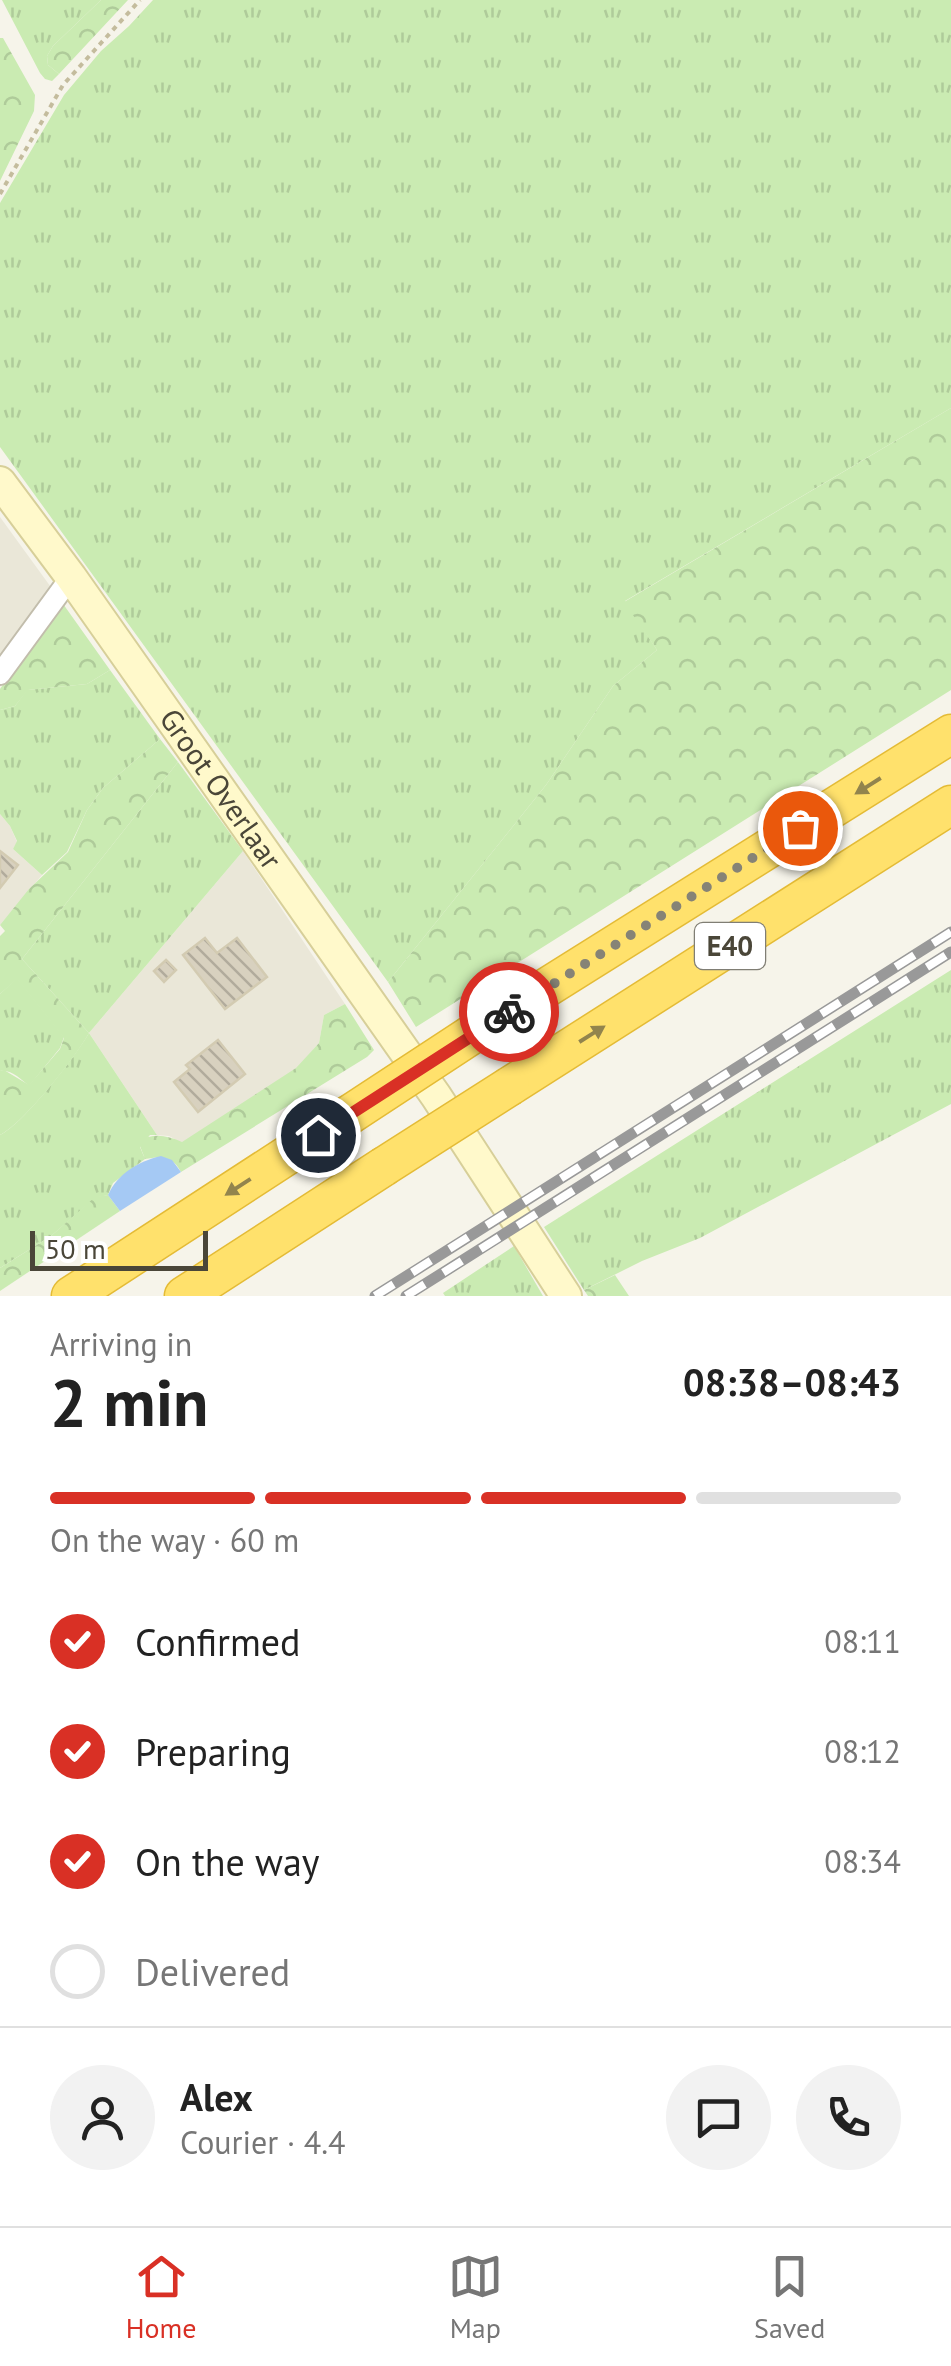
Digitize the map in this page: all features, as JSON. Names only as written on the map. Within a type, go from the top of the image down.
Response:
[{"type":"highway","name":"E40","points":[[71,1296],[472,1036],[951,734]]},
{"type":"highway","name":"E40","points":[[184,1296],[951,805]]},
{"type":"main road","name":"Groot Overlaar","points":[[0,482],[436,1096],[566,1296]]},
{"type":"street","points":[[0,674],[71,578]]},
{"type":"path","points":[[0,194],[63,85],[140,0]]},
{"type":"shaded area","points":[[0,517],[53,590],[0,662]]},
{"type":"shaded area","points":[[0,814],[17,842],[13,849],[42,875],[0,925]]},
{"type":"shaded area","points":[[243,851],[345,1004],[324,1015],[319,1043],[297,1068],[182,1143],[157,1135],[89,1033]]},
{"type":"green space","points":[[2,0],[101,0],[53,46],[47,56],[48,65],[59,74],[52,81],[40,73]]},
{"type":"green space","points":[[101,0],[128,0],[59,74],[48,65],[47,56]]},
{"type":"green space","points":[[153,0],[951,0],[951,408],[625,601],[657,650],[613,686],[546,785],[388,982],[0,447],[0,203],[64,95],[101,51]]},
{"type":"green space","points":[[0,38],[35,95],[34,111],[0,181]]},
{"type":"green space","points":[[951,408],[951,690],[416,1027],[388,982],[546,785],[613,686],[657,650],[624,602]]},
{"type":"green space","points":[[61,601],[110,670],[87,684],[28,690],[15,706],[0,710],[0,689]]},
{"type":"green space","points":[[110,670],[160,739],[103,788],[87,810],[67,852],[42,875],[13,849],[17,841],[0,814],[0,710],[15,706],[27,690],[87,684]]},
{"type":"green space","points":[[160,739],[178,762],[22,959],[89,1033],[49,1088],[0,1135],[0,1071],[29,1085],[60,1049],[64,1038],[17,979],[0,994],[0,936],[5,931],[0,925],[29,889],[68,852],[87,810],[103,788]]},
{"type":"green space","points":[[178,762],[243,851],[89,1033],[22,959]]},
{"type":"green space","points":[[951,970],[951,1104],[700,1238],[584,1290],[544,1227]]},
{"type":"green space","points":[[17,978],[64,1037],[60,1048],[29,1086],[12,1073],[0,1071],[0,994]]},
{"type":"green space","points":[[345,1004],[374,1050],[367,1057],[181,1172],[166,1158],[145,1159],[138,1141],[160,1136],[182,1142],[296,1068],[319,1043],[324,1015]]},
{"type":"green space","points":[[89,1033],[157,1135],[150,1135],[140,1147],[145,1159],[113,1183],[108,1195],[95,1198],[51,1236],[0,1268],[0,1135],[35,1104]]},
{"type":"green space","points":[[108,1195],[120,1211],[0,1291],[0,1268],[51,1236],[95,1197]]},
{"type":"green space","points":[[514,1246],[543,1296],[445,1296],[443,1293]]},
{"type":"green space","points":[[615,1275],[629,1296],[588,1296],[584,1290]]},
{"type":"water","points":[[161,1156],[172,1160],[181,1172],[120,1211],[108,1195],[117,1181],[137,1165]]},
{"type":"building","points":[[0,851],[18,865],[0,888]]},
{"type":"building","points":[[205,938],[217,953],[237,938],[267,977],[225,1009],[183,955]]},
{"type":"building","points":[[166,960],[176,970],[164,982],[154,971]]},
{"type":"building","points":[[218,1040],[245,1074],[198,1112],[174,1082],[190,1069],[186,1065]]},
{"type":"railway","points":[[375,1296],[951,932]]},
{"type":"railway","points":[[406,1296],[951,952]]},
{"type":"way so far","points":[[509,1012],[800,828]]},
{"type":"route","points":[[318,1135],[509,1012]]}]
